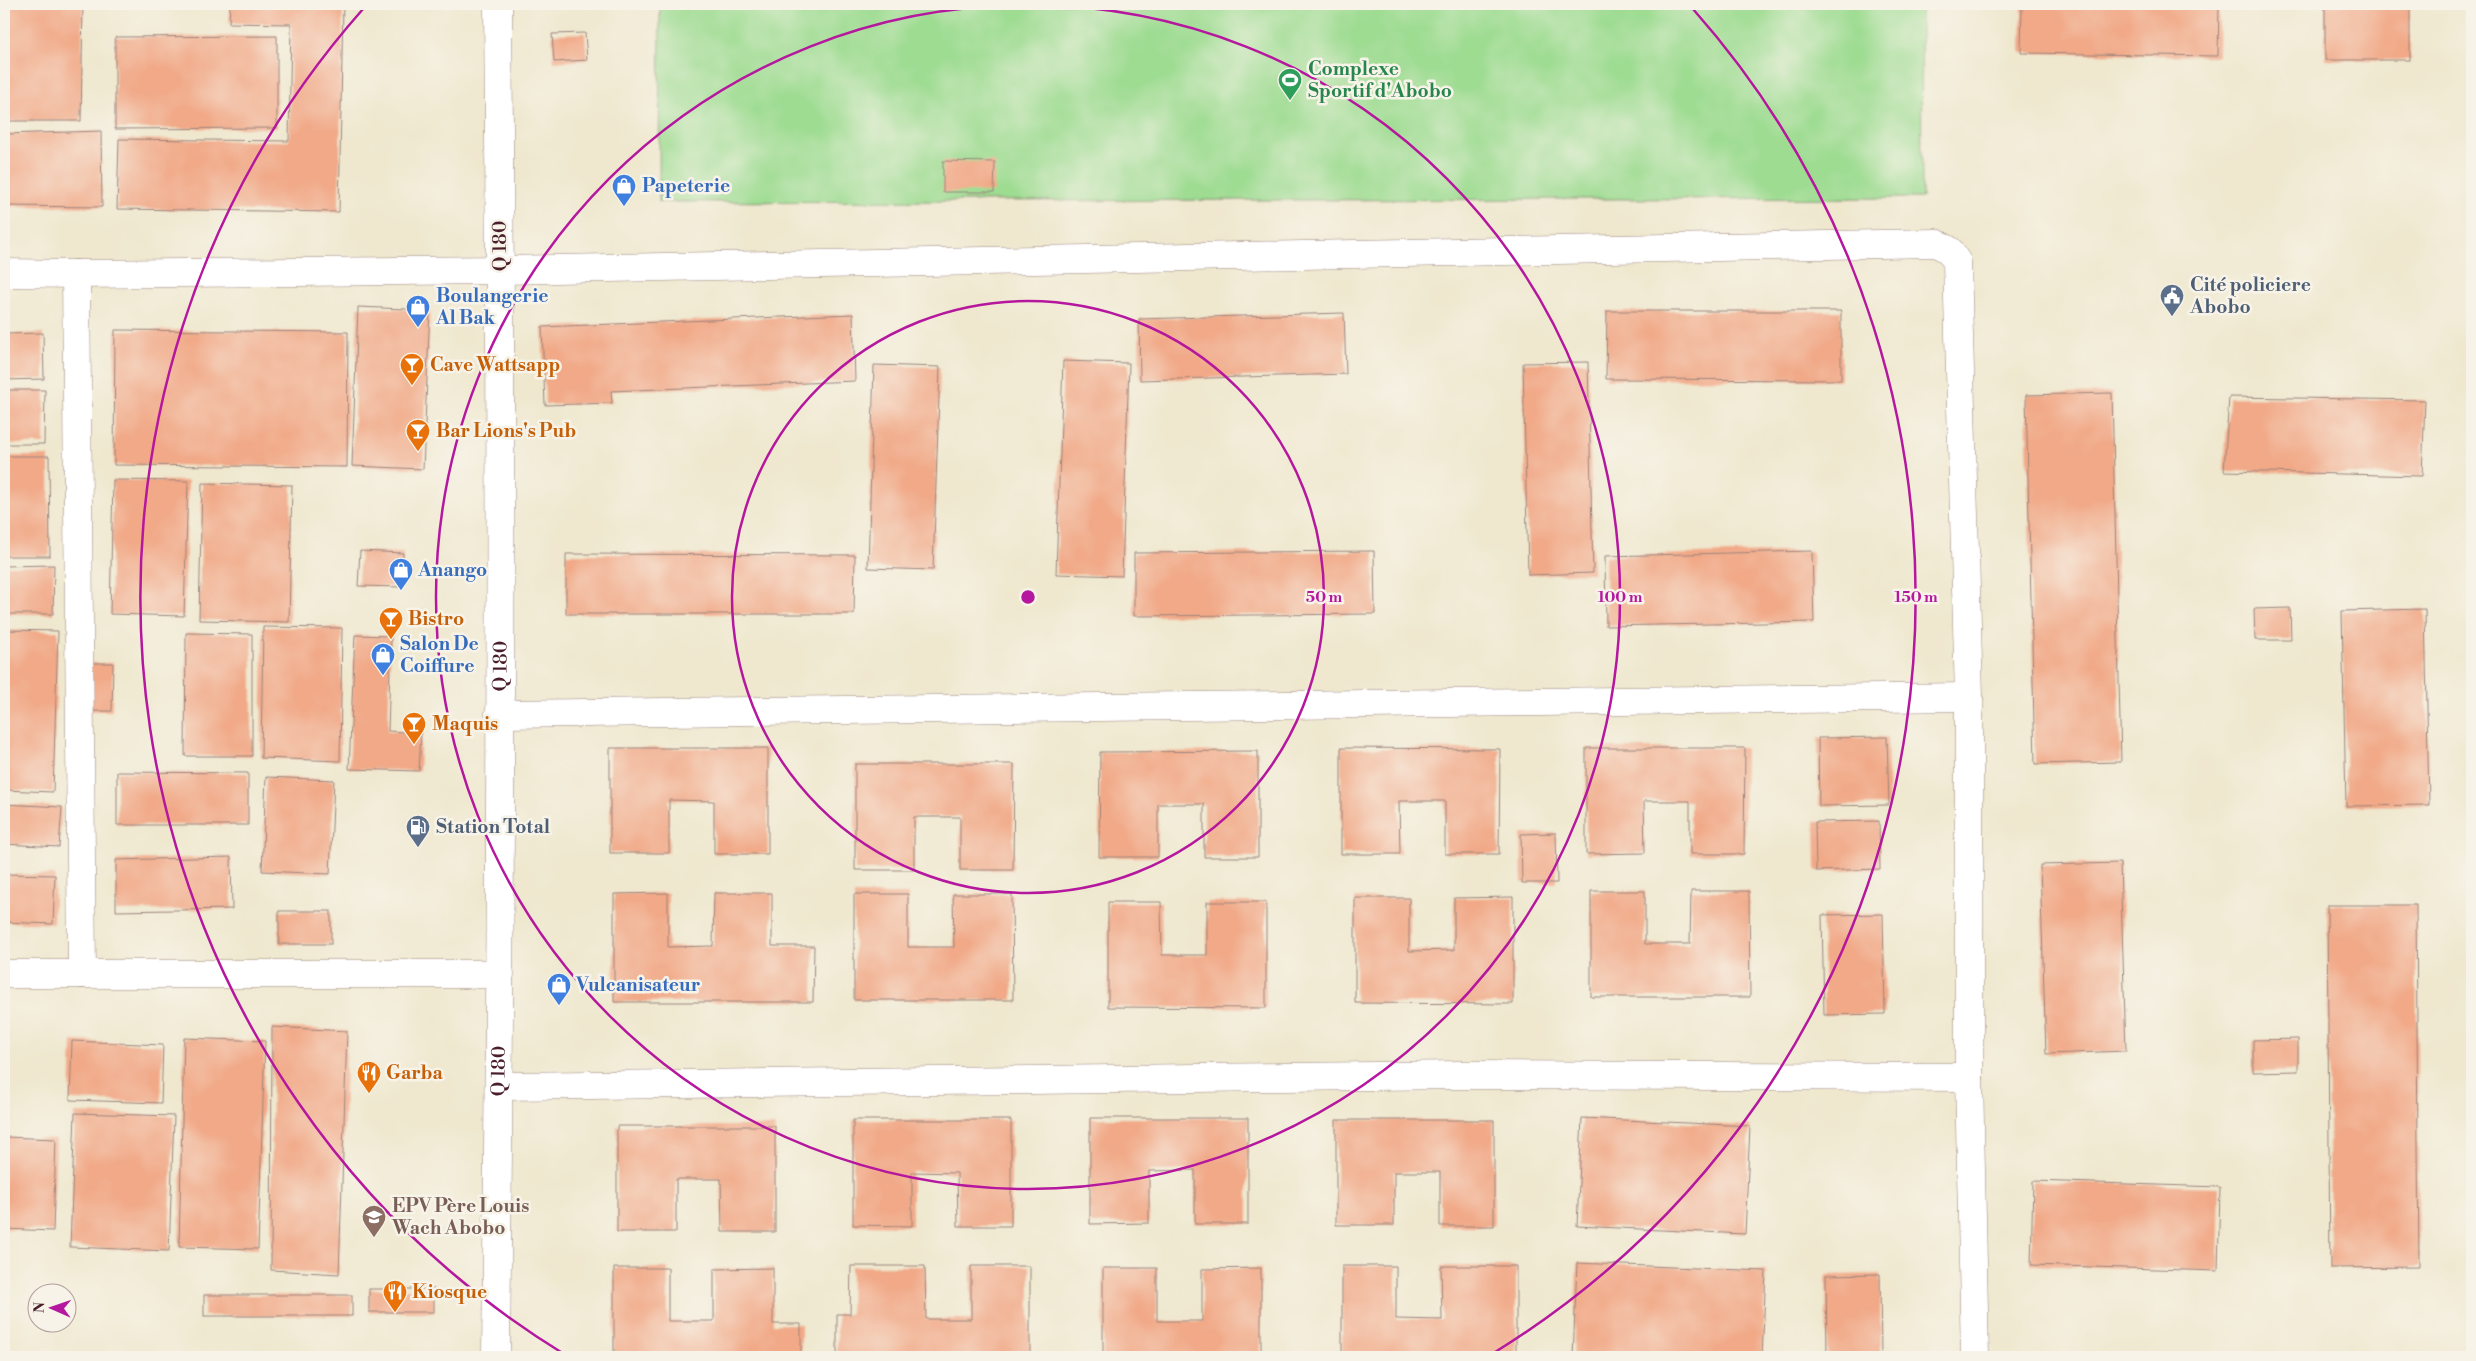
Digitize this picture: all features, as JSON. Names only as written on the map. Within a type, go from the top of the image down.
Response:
[{"type":"street","name":"Q 180","points":[[496,1357],[500,974],[498,4]]},
{"type":"street","points":[[4,273],[500,270],[1936,243],[1949,250],[1957,262],[1969,697],[1969,1077],[1976,1357]]},
{"type":"street","points":[[76,274],[82,974]]},
{"type":"street","points":[[499,714],[1969,697]]},
{"type":"street","points":[[4,974],[500,974]]},
{"type":"street","points":[[499,1086],[1461,1075],[1969,1077]]},
{"type":"green space","name":"Complexe Sportif d'Abobo","points":[[660,4],[1921,4],[1922,198],[659,202]]},
{"type":"building","points":[[4,4],[83,4],[81,121],[4,121]]},
{"type":"building","points":[[230,4],[343,4],[339,212],[117,209],[119,139],[289,141],[291,24],[229,23]]},
{"type":"building","points":[[2022,4],[2219,4],[2218,56],[2021,53]]},
{"type":"building","points":[[2325,4],[2410,4],[2410,60],[2325,60]]},
{"type":"building","points":[[585,33],[587,60],[554,62],[552,34]]},
{"type":"building","points":[[277,36],[277,128],[115,129],[115,37]]},
{"type":"building","points":[[101,131],[102,207],[4,206],[4,134]]},
{"type":"building","points":[[943,161],[995,162],[994,192],[943,192]]},
{"type":"building","points":[[358,307],[430,310],[423,469],[352,466]]},
{"type":"building","points":[[1607,311],[1841,311],[1841,380],[1606,379]]},
{"type":"building","points":[[1344,313],[1346,374],[1140,380],[1139,319]]},
{"type":"building","points":[[853,314],[855,381],[611,391],[612,403],[545,405],[542,327]]},
{"type":"building","points":[[115,330],[348,332],[347,467],[114,465]]},
{"type":"building","points":[[43,333],[44,379],[4,380],[4,334]]},
{"type":"building","points":[[1063,361],[1129,363],[1122,576],[1056,574]]},
{"type":"building","points":[[1588,362],[1593,573],[1528,575],[1523,363]]},
{"type":"building","points":[[874,365],[940,367],[933,570],[868,568]]},
{"type":"building","points":[[4,390],[45,390],[44,444],[4,444]]},
{"type":"building","points":[[2112,393],[2121,762],[2035,764],[2026,395]]},
{"type":"building","points":[[2229,397],[2425,400],[2422,476],[2224,471]]},
{"type":"building","points":[[4,456],[49,456],[50,556],[4,556]]},
{"type":"building","points":[[113,480],[188,481],[184,616],[110,614]]},
{"type":"building","points":[[202,483],[292,485],[289,622],[199,620]]},
{"type":"building","points":[[360,551],[403,553],[402,587],[358,586]]},
{"type":"building","points":[[1374,551],[1375,614],[1134,616],[1134,553]]},
{"type":"building","points":[[1812,551],[1814,622],[1606,626],[1605,556]]},
{"type":"building","points":[[566,554],[855,555],[854,614],[566,614]]},
{"type":"building","points":[[54,565],[53,614],[4,614],[4,566]]},
{"type":"building","points":[[2290,608],[2291,640],[2255,640],[2254,609]]},
{"type":"building","points":[[2425,609],[2429,805],[2346,806],[2342,611]]},
{"type":"building","points":[[263,627],[342,628],[340,761],[261,758]]},
{"type":"building","points":[[4,630],[58,631],[53,792],[4,790]]},
{"type":"building","points":[[186,633],[252,634],[252,756],[185,756]]},
{"type":"building","points":[[355,635],[391,636],[388,731],[421,733],[419,771],[349,769]]},
{"type":"building","points":[[81,663],[113,663],[112,711],[81,711]]},
{"type":"building","points":[[1887,737],[1889,805],[1819,806],[1818,738]]},
{"type":"building","points":[[610,748],[768,748],[768,854],[714,854],[714,801],[669,800],[669,853],[610,853]]},
{"type":"building","points":[[1341,748],[1500,749],[1499,854],[1445,854],[1445,801],[1399,801],[1400,854],[1341,854]]},
{"type":"building","points":[[1586,748],[1745,748],[1744,854],[1690,854],[1690,801],[1644,801],[1645,853],[1586,854]]},
{"type":"building","points":[[1258,751],[1258,857],[1204,857],[1204,804],[1158,804],[1158,857],[1099,857],[1100,752]]},
{"type":"building","points":[[855,764],[1014,764],[1013,870],[960,870],[960,817],[914,817],[914,870],[855,870]]},
{"type":"building","points":[[117,772],[248,773],[248,825],[117,825]]},
{"type":"building","points":[[266,777],[334,780],[330,874],[262,871]]},
{"type":"building","points":[[4,804],[62,807],[59,847],[4,844]]},
{"type":"building","points":[[1879,821],[1880,869],[1816,871],[1815,822]]},
{"type":"building","points":[[1556,833],[1557,883],[1522,883],[1521,834]]},
{"type":"building","points":[[231,857],[232,909],[116,911],[116,860]]},
{"type":"building","points":[[2120,863],[2126,1051],[2046,1054],[2040,865]]},
{"type":"building","points":[[4,874],[55,875],[53,924],[4,922]]},
{"type":"building","points":[[1591,891],[1645,891],[1645,944],[1690,944],[1691,891],[1749,891],[1750,997],[1591,997]]},
{"type":"building","points":[[668,893],[668,947],[713,946],[714,893],[772,893],[772,946],[814,946],[813,1002],[614,1002],[614,894]]},
{"type":"building","points":[[854,894],[908,894],[908,947],[954,947],[953,894],[1012,894],[1013,1000],[854,1000]]},
{"type":"building","points":[[1513,897],[1513,1004],[1355,1003],[1355,898],[1409,898],[1409,951],[1454,950],[1454,898]]},
{"type":"building","points":[[1108,902],[1161,902],[1162,955],[1207,955],[1207,902],[1266,902],[1266,1008],[1108,1007]]},
{"type":"building","points":[[2327,905],[2416,905],[2419,1267],[2330,1268]]},
{"type":"building","points":[[279,911],[331,911],[331,944],[279,944]]},
{"type":"building","points":[[1883,914],[1885,1014],[1824,1015],[1822,915]]},
{"type":"building","points":[[272,1027],[347,1031],[339,1274],[271,1270]]},
{"type":"building","points":[[184,1038],[265,1041],[258,1249],[179,1247]]},
{"type":"building","points":[[2298,1039],[2298,1071],[2253,1072],[2253,1040]]},
{"type":"building","points":[[72,1041],[163,1045],[161,1103],[70,1100]]},
{"type":"building","points":[[75,1113],[174,1116],[169,1251],[70,1247]]},
{"type":"building","points":[[1090,1118],[1248,1118],[1248,1224],[1195,1224],[1195,1170],[1149,1171],[1149,1223],[1090,1224]]},
{"type":"building","points":[[1582,1118],[1750,1126],[1745,1234],[1577,1226]]},
{"type":"building","points":[[853,1120],[1011,1120],[1011,1226],[958,1226],[957,1173],[912,1172],[912,1226],[853,1225]]},
{"type":"building","points":[[1336,1120],[1494,1120],[1494,1226],[1440,1226],[1440,1172],[1394,1172],[1394,1225],[1336,1225]]},
{"type":"building","points":[[617,1126],[775,1126],[775,1232],[722,1232],[721,1179],[676,1179],[676,1232],[617,1232]]},
{"type":"building","points":[[4,1137],[56,1139],[53,1231],[4,1229]]},
{"type":"building","points":[[2033,1181],[2220,1187],[2218,1271],[2031,1265]]},
{"type":"building","points":[[1577,1263],[1766,1271],[1762,1357],[1573,1357]]},
{"type":"building","points":[[851,1266],[925,1266],[926,1319],[971,1319],[971,1266],[1030,1266],[1030,1357],[837,1357],[837,1314],[850,1314]]},
{"type":"building","points":[[1342,1266],[1396,1266],[1396,1319],[1442,1320],[1441,1266],[1516,1266],[1516,1357],[1342,1357]]},
{"type":"building","points":[[614,1268],[668,1268],[668,1321],[714,1321],[714,1269],[773,1268],[773,1324],[801,1324],[801,1357],[614,1357]]},
{"type":"building","points":[[1103,1268],[1157,1268],[1157,1321],[1202,1321],[1202,1269],[1261,1268],[1261,1357],[1103,1357]]},
{"type":"building","points":[[1880,1274],[1881,1357],[1827,1357],[1826,1275]]},
{"type":"building","points":[[369,1289],[434,1289],[434,1312],[369,1312]]},
{"type":"building","points":[[204,1295],[352,1295],[352,1316],[204,1316]]},
{"type":"place","name":"Complexe Sportif d'Abobo","points":[[1290,101]]},
{"type":"place","name":"Papeterie","points":[[624,207]]},
{"type":"place","name":"Cité policiere Abobo","points":[[2172,317]]},
{"type":"place","name":"Boulangerie Al Bak","points":[[418,328]]},
{"type":"place","name":"Cave Wattsapp","points":[[412,386]]},
{"type":"place","name":"Bar Lions's Pub","points":[[418,452]]},
{"type":"place","name":"Anango","points":[[401,591]]},
{"type":"place","name":"Bistro","points":[[391,640]]},
{"type":"place","name":"Salon De Coiffure","points":[[383,676]]},
{"type":"place","name":"Maquis","points":[[414,745]]},
{"type":"place","name":"Station Total","points":[[418,848]]},
{"type":"place","name":"Vulcanisateur","points":[[559,1006]]},
{"type":"place","name":"Garba","points":[[369,1094]]},
{"type":"place","name":"EPV Père Louis Wach Abobo","points":[[374,1238]]},
{"type":"place","name":"Kiosque","points":[[395,1313]]}]
